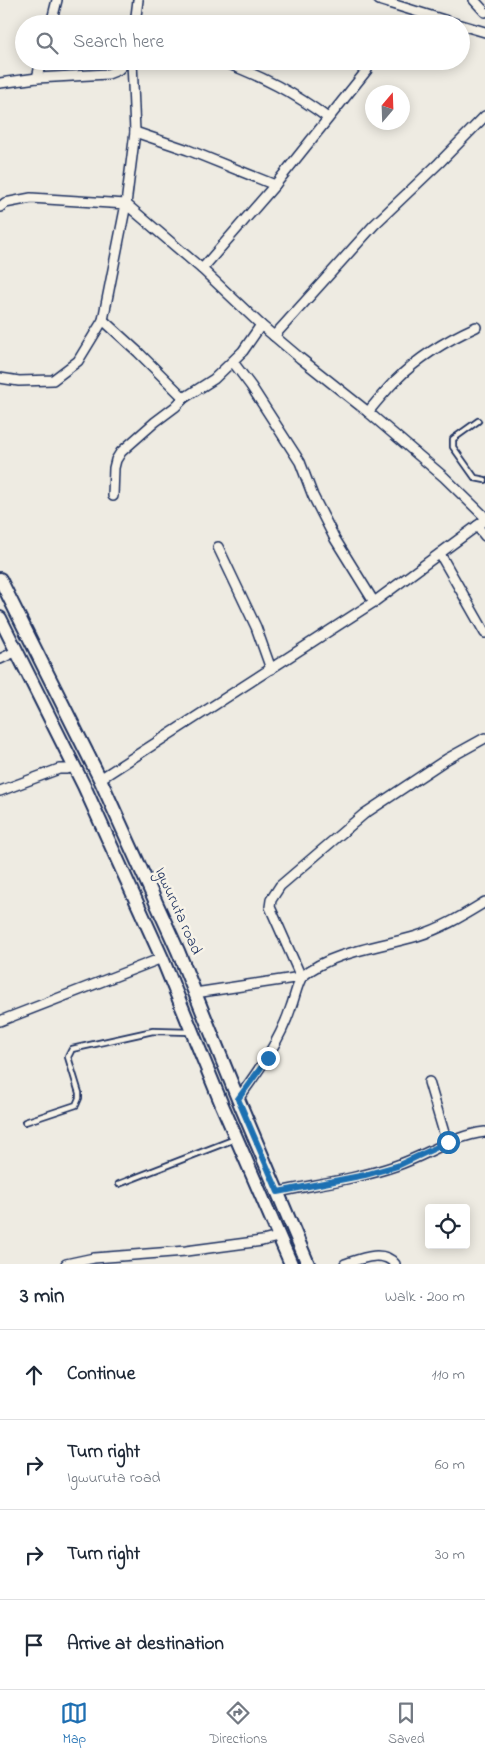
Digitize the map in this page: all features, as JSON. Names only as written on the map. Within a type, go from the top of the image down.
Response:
[{"type":"main road","name":"Igwuruta road","points":[[0,579],[100,779],[178,951],[308,1264]]},
{"type":"main road","name":"Igwuruta road","points":[[0,618],[74,766],[162,958],[290,1264]]},
{"type":"street","points":[[53,15],[57,0]]},
{"type":"street","points":[[136,15],[138,0]]},
{"type":"street","points":[[379,0],[427,15]]},
{"type":"street","points":[[474,0],[485,12]]},
{"type":"street","points":[[470,28],[485,32]]},
{"type":"street","points":[[37,78],[39,70]]},
{"type":"street","points":[[0,83],[37,78],[108,74],[118,70]]},
{"type":"street","points":[[0,378],[19,381],[53,380],[78,361],[103,320],[126,204],[135,132],[132,70]]},
{"type":"street","points":[[243,70],[274,83],[328,118]]},
{"type":"street","points":[[202,269],[274,185],[367,70]]},
{"type":"street","points":[[274,336],[374,225],[440,163],[485,116]]},
{"type":"street","points":[[135,132],[188,150],[274,185]]},
{"type":"street","points":[[0,207],[4,203],[31,198],[126,204],[202,269],[261,325],[444,477],[485,518],[477,526],[374,602],[100,779]]},
{"type":"street","points":[[103,320],[184,398]]},
{"type":"street","points":[[113,496],[114,468],[121,452],[184,398],[214,379],[233,362],[261,325]]},
{"type":"street","points":[[368,412],[396,379],[420,360],[450,339],[476,327]]},
{"type":"street","points":[[233,362],[251,386],[300,462],[313,496],[335,539],[374,602]]},
{"type":"street","points":[[477,526],[485,536]]},
{"type":"street","points":[[218,547],[256,628],[271,669]]},
{"type":"street","points":[[440,554],[485,633]]},
{"type":"street","points":[[0,659],[17,652]]},
{"type":"street","points":[[238,1099],[268,1058],[288,1017],[301,977],[270,907],[271,900],[280,886],[364,814],[447,759],[483,738],[485,749]]},
{"type":"street","points":[[0,791],[59,770],[67,770],[74,766]]},
{"type":"street","points":[[195,993],[301,977],[318,965],[365,948],[416,936],[448,924],[485,902]]},
{"type":"street","points":[[0,1021],[162,958]]},
{"type":"street","points":[[429,1082],[448,1142]]},
{"type":"street","points":[[278,1192],[365,1175],[397,1166],[448,1142],[485,1132]]},
{"type":"street","points":[[66,1264],[94,1258],[120,1260],[186,1252],[278,1237]]},
{"type":"street","points":[[345,1264],[369,1256],[384,1257],[395,1264]]},
{"type":"lane","points":[[478,421],[453,439],[454,447],[475,478],[485,480]]},
{"type":"lane","points":[[25,1122],[76,1105],[79,1093],[68,1057],[72,1049],[153,1031],[193,1033]]},
{"type":"lane","points":[[119,1184],[236,1138]]},
{"type":"route","points":[[268,1058],[238,1099],[278,1192],[365,1175],[397,1166],[448,1142]]}]
